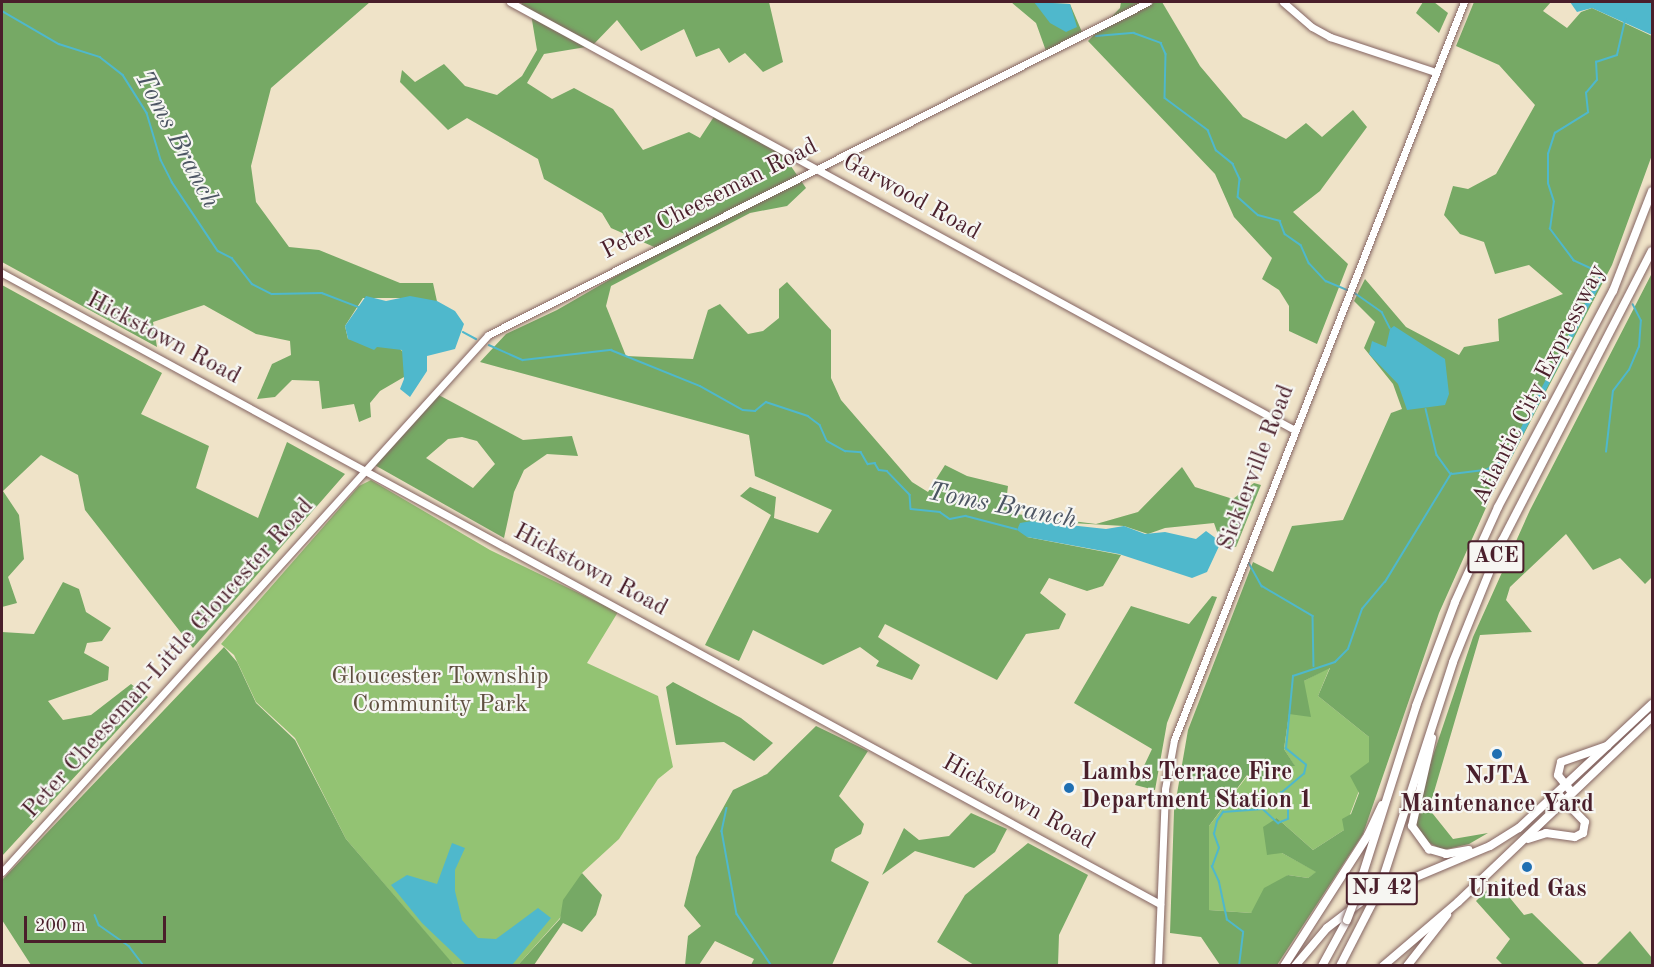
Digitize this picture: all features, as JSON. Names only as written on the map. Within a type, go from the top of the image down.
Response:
[{"type":"highway","name":"Atlantic City Expressway","points":[[1322,966],[1354,902],[1427,675],[1475,555],[1613,291],[1653,191]]},
{"type":"highway","name":"Atlantic City Expressway","points":[[1340,966],[1376,898],[1453,662],[1502,542],[1653,251]]},
{"type":"highway","points":[[1453,662],[1412,826],[1424,846],[1437,852],[1454,853],[1490,846]]},
{"type":"highway","name":"NJ 42","points":[[1383,966],[1458,902],[1522,841],[1608,746],[1653,704]]},
{"type":"highway","name":"NJ 42","points":[[1569,790],[1653,717]]},
{"type":"highway","points":[[1569,790],[1558,775],[1561,762],[1608,746]]},
{"type":"highway","points":[[1284,966],[1368,835],[1397,768]]},
{"type":"highway","points":[[1522,841],[1546,833],[1575,837],[1583,833],[1585,822],[1562,797]]},
{"type":"highway","name":"NJ 42","points":[[1295,966],[1327,928],[1366,898],[1490,846],[1562,797]]},
{"type":"main road","points":[[1407,966],[1458,902]]},
{"type":"street","name":"Garwood Road","points":[[510,2],[1293,429]]},
{"type":"street","name":"Peter Cheeseman Road","points":[[364,471],[488,335],[1148,2]]},
{"type":"street","points":[[1283,2],[1312,27],[1330,37],[1435,72]]},
{"type":"street","name":"Sicklerville Road","points":[[1157,964],[1166,789],[1174,740],[1293,429],[1464,2]]},
{"type":"street","name":"Hickstown Road","points":[[2,273],[1160,904]]},
{"type":"street","name":"Peter Cheeseman-Little Gloucester Road","points":[[2,872],[364,471]]},
{"type":"green space","points":[[2,2],[370,2],[271,88],[251,166],[256,202],[289,247],[319,250],[400,283],[433,283],[438,306],[414,298],[363,298],[345,326],[348,339],[396,345],[404,353],[404,377],[380,391],[370,403],[371,417],[359,422],[354,404],[322,409],[319,381],[292,380],[275,397],[257,399],[272,364],[291,355],[290,341],[256,334],[204,305],[153,322],[157,347],[2,262]]},
{"type":"green space","points":[[524,2],[769,2],[783,62],[763,72],[745,53],[729,63],[719,48],[696,57],[684,29],[641,51],[617,20],[592,46],[544,54],[527,83],[552,99],[574,88],[613,109],[643,150],[689,132],[700,138],[717,112],[777,146],[806,188],[787,206],[750,213],[611,286],[606,306],[626,356],[693,359],[708,310],[720,304],[748,334],[763,331],[779,318],[779,289],[787,282],[831,330],[831,378],[841,400],[912,482],[928,492],[945,465],[967,476],[1008,486],[1006,502],[1016,504],[1015,514],[1096,524],[1138,512],[1182,467],[1195,487],[1233,499],[1254,483],[1261,485],[1236,547],[1221,543],[1214,523],[1165,528],[1148,534],[1124,526],[1037,521],[1027,537],[1121,555],[1103,586],[1087,591],[1049,578],[1040,593],[1066,614],[1059,629],[1026,634],[997,680],[885,624],[878,637],[920,665],[912,680],[876,666],[879,661],[860,647],[823,665],[753,630],[739,661],[705,645],[771,515],[740,496],[750,487],[776,497],[774,518],[818,533],[832,510],[755,476],[749,435],[480,362],[506,334],[557,310],[661,250],[611,228],[602,213],[544,179],[538,159],[467,118],[448,130],[400,82],[402,70],[415,82],[444,64],[465,86],[497,95],[522,76],[537,50],[531,14],[517,6]]},
{"type":"green space","points":[[1011,2],[1070,4],[1082,32],[1046,51],[1036,23]]},
{"type":"green space","points":[[1121,2],[1162,2],[1200,66],[1243,117],[1286,139],[1306,123],[1322,137],[1353,110],[1367,127],[1320,191],[1293,212],[1348,264],[1317,344],[1289,331],[1289,306],[1279,290],[1262,279],[1272,258],[1234,217],[1215,174],[1088,41],[1120,8]]},
{"type":"green space","points":[[1423,2],[1434,2],[1448,13],[1439,33],[1416,13]]},
{"type":"green space","points":[[1474,2],[1551,2],[1543,11],[1567,28],[1581,12],[1592,8],[1652,36],[1652,155],[1612,265],[1489,501],[1439,613],[1363,834],[1277,965],[1220,965],[1201,937],[1170,933],[1174,811],[1188,730],[1253,562],[1273,572],[1292,526],[1343,520],[1391,413],[1402,409],[1393,384],[1364,348],[1375,322],[1354,301],[1365,279],[1406,327],[1459,355],[1464,347],[1499,341],[1498,319],[1563,294],[1529,265],[1495,274],[1484,242],[1460,234],[1444,215],[1453,186],[1468,189],[1496,174],[1535,105],[1499,65],[1456,46]],"holes":[[[1330,668],[1318,696],[1369,737],[1369,762],[1350,776],[1359,793],[1351,814],[1342,819],[1344,830],[1313,850],[1277,818],[1263,827],[1267,855],[1282,853],[1316,872],[1308,878],[1288,875],[1264,888],[1251,913],[1209,910],[1209,826],[1247,775],[1271,782],[1270,766],[1295,766],[1284,749],[1289,714],[1311,717],[1304,681]]]},
{"type":"green space","points":[[1652,273],[1652,577],[1645,584],[1620,558],[1593,570],[1566,534],[1510,587],[1506,600],[1532,632],[1480,635],[1429,809],[1453,839],[1488,833],[1469,844],[1443,850],[1422,839],[1411,821],[1473,637],[1530,510]]},
{"type":"green space","points":[[2,285],[162,373],[141,414],[209,446],[196,488],[258,518],[287,442],[345,474],[193,648],[85,510],[78,475],[41,455],[3,491],[19,515],[24,559],[8,577],[17,603],[2,607]]},
{"type":"green space","points":[[435,393],[523,440],[572,436],[578,456],[547,454],[524,470],[514,492],[504,538],[371,463]],"holes":[[[462,437],[477,441],[495,464],[473,488],[426,458],[448,439]]]},
{"type":"green space","name":"Gloucester Township Community Park","points":[[371,480],[490,550],[618,612],[587,663],[658,696],[673,767],[658,779],[619,839],[582,873],[560,918],[518,965],[455,965],[449,960],[346,839],[295,738],[256,702],[234,655],[221,644],[359,486]]},
{"type":"green space","points":[[63,582],[79,589],[86,612],[111,628],[102,641],[87,643],[84,653],[109,667],[108,680],[48,701],[63,720],[91,715],[131,684],[148,697],[2,856],[2,632],[34,634]]},
{"type":"green space","points":[[1212,596],[1217,597],[1167,723],[1155,790],[1135,785],[1152,749],[1074,703],[1131,606],[1189,624]]},
{"type":"green space","points":[[224,647],[237,662],[256,703],[295,740],[346,839],[454,965],[31,965],[2,920],[2,880]]},
{"type":"green space","points":[[1330,667],[1318,696],[1369,737],[1370,762],[1344,830],[1313,850],[1277,818],[1282,853],[1317,872],[1308,878],[1288,875],[1251,913],[1209,910],[1209,826],[1248,775],[1270,782],[1270,766],[1294,765],[1284,749],[1289,714],[1304,681]]},
{"type":"green space","points":[[673,682],[741,718],[773,743],[754,761],[724,742],[676,745],[666,687]]},
{"type":"green space","points":[[816,726],[868,751],[839,796],[864,824],[861,834],[835,849],[831,861],[869,882],[832,965],[751,965],[754,959],[715,941],[699,965],[685,965],[688,936],[701,926],[684,906],[696,857],[733,790],[767,774]]},
{"type":"green space","points":[[971,813],[1007,829],[995,852],[974,868],[915,851],[882,875],[904,828],[919,840],[949,836]]},
{"type":"green space","points":[[1028,843],[1088,875],[1059,935],[1058,965],[974,965],[937,942],[965,895]]},
{"type":"green space","points":[[582,873],[602,895],[596,915],[582,932],[563,923],[534,965],[518,965],[560,919],[563,900]]},
{"type":"green space","points":[[1496,881],[1524,915],[1532,913],[1585,965],[1503,965],[1496,958],[1510,939],[1476,901]]},
{"type":"green space","points":[[1630,931],[1652,958],[1652,965],[1596,965]]},
{"type":"water","points":[[1034,2],[1070,4],[1077,27],[1066,32],[1050,23]]},
{"type":"water","points":[[1570,2],[1652,2],[1652,35],[1592,8],[1577,12]]},
{"type":"water","points":[[366,296],[386,301],[410,296],[437,301],[455,311],[464,324],[455,349],[427,356],[427,371],[410,397],[400,389],[404,379],[402,350],[377,347],[374,350],[348,339],[345,326]]},
{"type":"water","points":[[1394,326],[1445,359],[1449,394],[1445,405],[1407,410],[1398,384],[1369,354],[1372,341],[1386,347],[1390,329]]},
{"type":"water","points":[[1032,521],[1106,529],[1124,526],[1145,534],[1165,532],[1196,539],[1206,531],[1221,542],[1207,572],[1192,578],[1119,554],[1027,537],[1017,530],[1020,523]]},
{"type":"water","points":[[452,843],[465,848],[455,870],[455,891],[462,920],[478,938],[496,939],[538,908],[551,918],[512,965],[466,965],[422,923],[391,885],[407,875],[437,884]]},
{"type":"waterway","name":"Toms Branch","points":[[2,11],[59,44],[100,57],[123,75],[147,113],[161,160],[172,182],[218,251],[232,258],[252,284],[272,294],[322,293],[358,307]]},
{"type":"waterway","points":[[1599,280],[1600,273],[1574,261],[1550,229],[1554,202],[1548,184],[1548,154],[1555,133],[1588,112],[1586,93],[1597,80],[1596,62],[1617,55],[1625,20]]},
{"type":"waterway","points":[[1096,36],[1134,33],[1161,43],[1166,54],[1165,98],[1208,130],[1216,150],[1233,164],[1240,179],[1238,197],[1258,215],[1280,221],[1285,234],[1301,245],[1309,263],[1326,281],[1347,290]]},
{"type":"waterway","points":[[1507,459],[1599,280]]},
{"type":"waterway","points":[[1352,291],[1382,312],[1390,328]]},
{"type":"waterway","points":[[1606,452],[1613,391],[1629,370],[1639,347],[1641,321],[1633,305]]},
{"type":"waterway","name":"Toms Branch","points":[[463,332],[476,339]]},
{"type":"waterway","name":"Toms Branch","points":[[489,345],[523,360],[611,350],[700,386],[743,410],[755,411],[766,402],[808,416],[820,425],[827,441],[845,451],[861,452],[868,464],[875,463],[879,470],[887,471],[910,495],[911,509],[940,512],[950,519],[966,516],[1016,529]]},
{"type":"waterway","points":[[1426,409],[1437,455],[1450,473]]},
{"type":"waterway","points":[[1452,474],[1486,470],[1507,459]]},
{"type":"waterway","points":[[1239,966],[1243,932],[1227,920],[1219,882],[1212,867],[1219,848],[1214,834],[1217,821],[1223,812],[1263,809],[1278,823],[1288,819],[1288,806],[1281,793],[1304,774],[1306,765],[1286,749],[1293,676],[1335,662],[1348,649],[1362,609],[1385,582],[1451,474]]},
{"type":"waterway","name":"Toms Branch","points":[[1248,561],[1262,586],[1313,616],[1314,666]]},
{"type":"waterway","points":[[727,808],[722,831],[737,914],[772,966]]},
{"type":"waterway","points":[[95,915],[99,925],[129,946],[144,966]]},
{"type":"place","name":"NJTA Maintenance Yard","points":[[1497,754]]},
{"type":"place","name":"Lambs Terrace Fire Department Station 1","points":[[1069,788]]},
{"type":"place","name":"United Gas","points":[[1527,867]]}]
